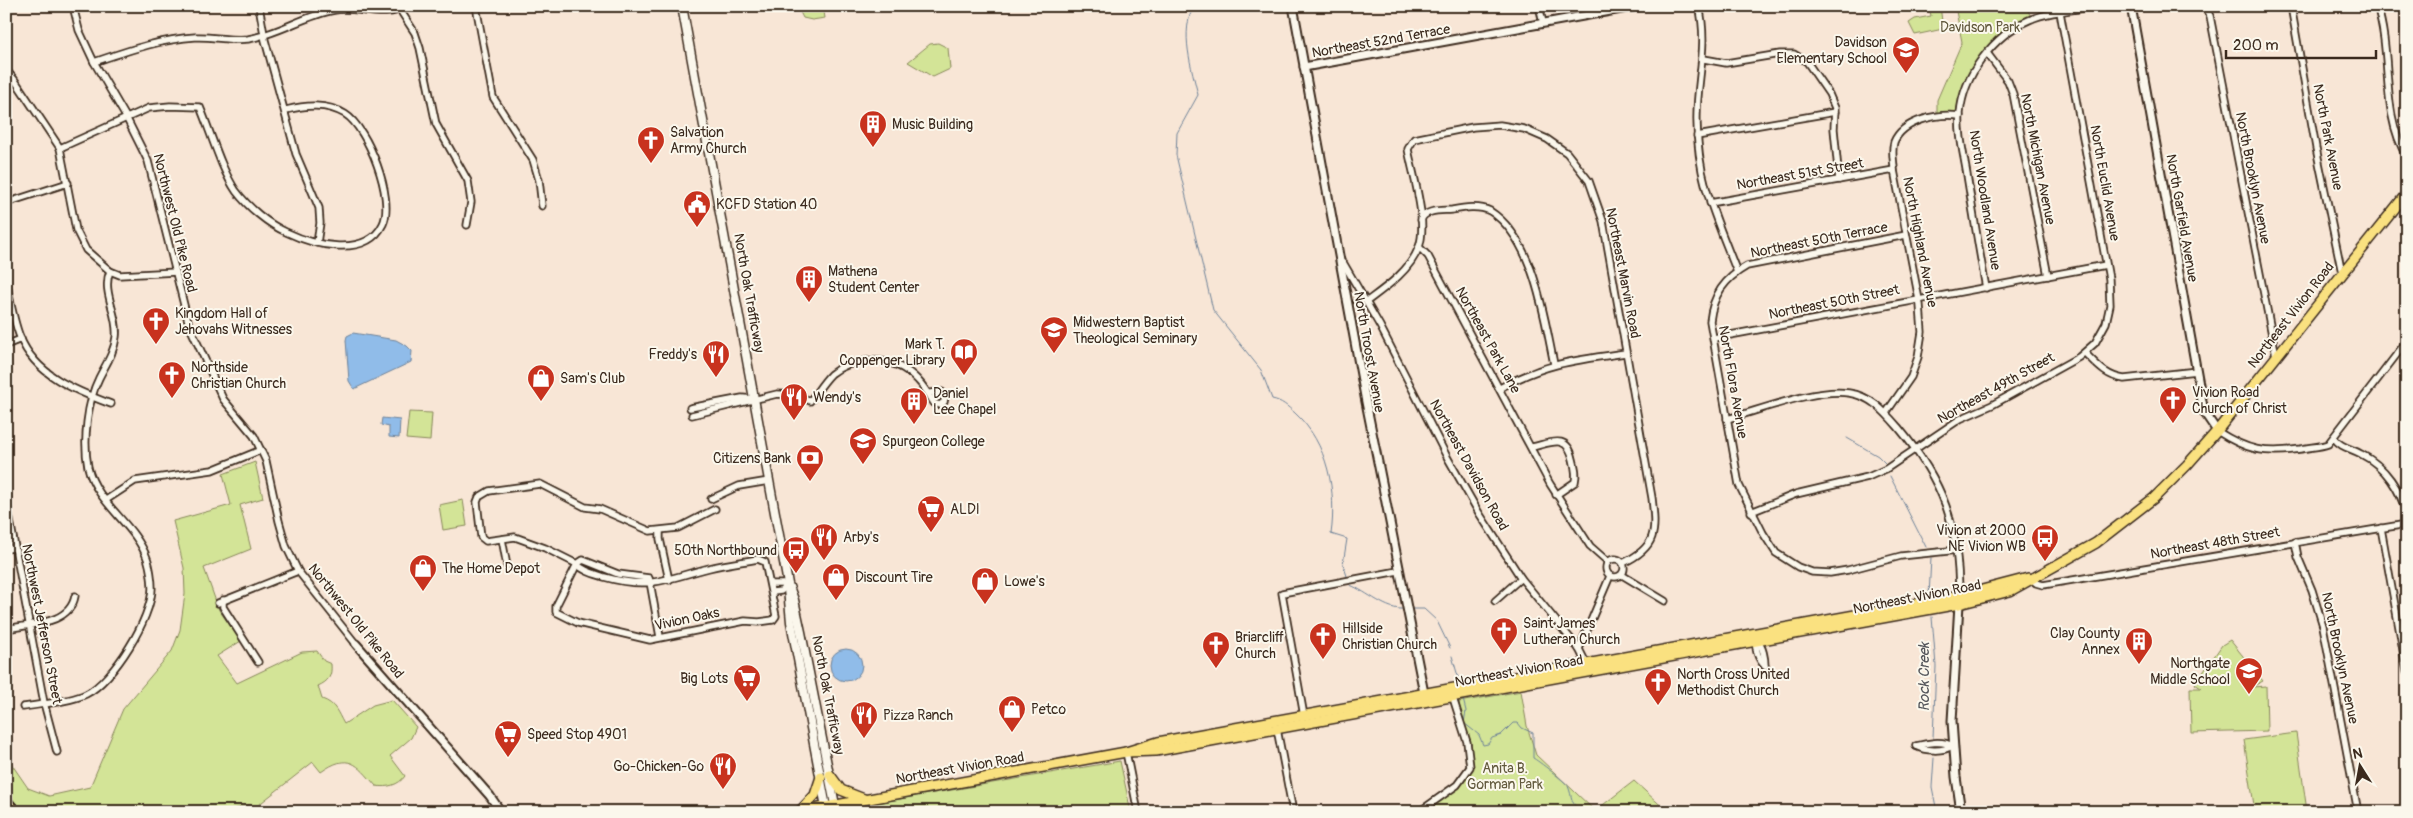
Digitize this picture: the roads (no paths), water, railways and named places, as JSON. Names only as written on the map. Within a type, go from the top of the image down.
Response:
[{"type":"highway","points":[[6,802],[15,812]]},
{"type":"main road","name":"North Oak Trafficway","points":[[682,6],[788,584],[802,632],[831,809]]},
{"type":"main road","name":"Northeast Vivion Road","points":[[1587,668],[1708,650],[1756,637],[1960,600],[2030,578],[2096,543],[2154,498],[2217,431],[2407,193]]},
{"type":"main road","name":"Northeast Vivion Road","points":[[799,812],[831,809],[865,799],[1126,752],[1158,742],[1305,719],[1587,668],[1715,640],[1756,637]]},
{"type":"main road","points":[[1708,650],[1715,640]]},
{"type":"main road","name":"Northeast Vivion Road","points":[[1126,752],[1156,751],[1277,729],[1305,719]]},
{"type":"main road","points":[[799,812],[815,795],[825,776],[841,790],[865,799]]},
{"type":"main road","points":[[849,812],[853,805],[865,799]]},
{"type":"street","name":"Northwest Old Pike Road","points":[[73,6],[79,30],[94,62],[126,117],[148,161],[189,325],[223,400],[254,436],[266,461],[286,546],[298,571],[356,644],[490,796],[501,812]]},
{"type":"street","points":[[259,6],[264,35],[286,110],[296,154],[319,208],[320,223],[317,242]]},
{"type":"street","points":[[94,62],[139,47],[193,37],[238,39],[264,35],[334,10],[355,9],[371,12],[400,10],[406,6]]},
{"type":"street","points":[[476,6],[493,97],[533,160],[539,180],[542,206]]},
{"type":"street","name":"North Troost Avenue","points":[[1293,6],[1398,571],[1425,698]]},
{"type":"street","points":[[1539,6],[1543,23]]},
{"type":"street","name":"Northeast 52nd Terrace","points":[[1304,67],[1638,6]]},
{"type":"street","points":[[1699,6],[1704,39],[1704,59],[1698,98],[1697,136],[1701,172],[1710,203],[1737,272]]},
{"type":"street","name":"North Woodland Avenue","points":[[1986,288],[1962,145],[1960,116],[1968,85],[1987,54],[2008,33],[2024,22],[2042,15],[2097,6]]},
{"type":"street","name":"North Garfield Avenue","points":[[2131,6],[2205,415],[2217,431]]},
{"type":"street","name":"North Brooklyn Avenue","points":[[2204,6],[2210,16],[2276,356]]},
{"type":"street","name":"North Park Avenue","points":[[2292,6],[2316,148],[2342,273]]},
{"type":"street","points":[[2377,6],[2384,41],[2394,122],[2407,157]]},
{"type":"street","points":[[400,10],[415,33],[420,48],[436,124],[463,171],[469,186],[471,208],[467,225]]},
{"type":"street","name":"North Euclid Avenue","points":[[2060,12],[2110,292],[2109,313],[2099,337],[2085,353]]},
{"type":"street","points":[[1704,59],[1726,63],[1780,54],[1794,54],[1807,62],[1829,94],[1835,112],[1834,129],[1839,180]]},
{"type":"street","name":"North Michigan Avenue","points":[[1987,54],[2008,81],[2012,94],[2048,276]]},
{"type":"street","points":[[6,70],[60,148],[79,239],[86,250],[110,271],[120,275],[133,276],[176,272]]},
{"type":"street","points":[[60,148],[149,108],[160,106],[200,107],[231,182],[245,202],[285,232],[317,242],[345,246],[366,240],[374,235],[383,224],[386,215],[383,190],[368,143],[357,124],[351,118],[326,107],[305,106],[286,110]]},
{"type":"street","points":[[1697,136],[1835,112]]},
{"type":"street","name":"North Highland Avenue","points":[[1886,413],[1906,387],[1918,357],[1922,332],[1919,299],[1892,151],[1894,143],[1906,127],[1924,120],[1960,116]]},
{"type":"street","name":"Northeast Marvin Road","points":[[1421,224],[1421,211],[1408,148],[1414,139],[1428,135],[1500,124],[1524,129],[1547,139],[1567,153],[1589,181],[1600,211],[1652,498],[1655,529],[1652,539],[1644,549],[1623,563]]},
{"type":"street","name":"Northeast 51st Street","points":[[1710,203],[1894,170]]},
{"type":"street","points":[[6,203],[68,184]]},
{"type":"street","points":[[1366,302],[1386,288],[1402,273],[1420,247],[1422,218],[1429,213],[1470,207],[1488,210],[1508,226],[1524,255],[1539,292],[1554,364]]},
{"type":"street","name":"Northeast 50th Terrace","points":[[1737,272],[1756,263],[1906,235]]},
{"type":"street","name":"Northeast Park Lane","points":[[1420,247],[1428,256],[1532,447],[1556,495],[1590,546],[1607,561]]},
{"type":"street","name":"Northeast Davidson Road","points":[[1340,261],[1344,264],[1380,326],[1462,484],[1521,578],[1579,649],[1587,668]]},
{"type":"street","name":"Northeast 50th Street","points":[[1714,338],[2106,265]]},
{"type":"street","points":[[23,707],[84,696],[95,689],[108,676],[137,633],[147,611],[152,589],[147,559],[141,546],[94,483],[88,467],[87,430],[91,396],[113,353],[117,335],[106,280],[110,271]]},
{"type":"street","name":"North Flora Avenue","points":[[1737,272],[1720,288],[1711,308],[1710,321],[1739,485],[1751,512],[1776,553],[1789,563],[1804,570],[1821,573],[1848,570],[1901,556],[1958,550]]},
{"type":"street","points":[[6,280],[20,339],[35,360],[54,378],[111,404]]},
{"type":"street","points":[[6,345],[20,339]]},
{"type":"street","points":[[2217,431],[2247,448],[2270,452],[2325,445],[2334,438],[2407,341]]},
{"type":"street","points":[[1500,388],[1534,371],[1554,364],[1626,353]]},
{"type":"street","points":[[2085,353],[2102,371],[2114,377],[2124,379],[2197,370]]},
{"type":"street","name":"Northeast 49th Street","points":[[1751,512],[1796,494],[1879,473],[1917,450],[1960,419],[1992,405],[2085,353]]},
{"type":"street","points":[[690,408],[742,398],[754,399],[788,394],[810,401],[832,373],[843,367],[869,361],[893,364],[904,368],[930,393]]},
{"type":"street","points":[[1727,419],[1827,392],[1847,392],[1865,397],[1886,413],[1932,471],[1945,501],[1958,550],[1960,600],[1952,699],[1952,746],[1961,812]]},
{"type":"street","points":[[692,415],[743,404],[754,399]]},
{"type":"street","points":[[2334,438],[2339,445],[2362,454],[2384,470],[2398,492],[2407,516]]},
{"type":"street","points":[[1532,447],[1559,442],[1566,444],[1570,449],[1575,470],[1574,482],[1556,495]]},
{"type":"street","points":[[106,500],[135,481],[212,470],[261,450]]},
{"type":"street","points":[[711,499],[739,486],[769,481]]},
{"type":"street","points":[[715,509],[678,528],[650,531],[600,509],[585,507],[540,484],[489,491],[479,497],[477,502],[481,537],[486,541],[515,537],[545,548],[599,575],[627,583],[669,580],[708,568],[758,559],[765,562],[773,592],[782,591],[788,584]]},
{"type":"street","name":"Northwest Jefferson Street","points":[[6,499],[44,703],[57,752]]},
{"type":"street","name":"Northeast 48th Street","points":[[2030,578],[2036,583],[2043,585],[2407,524]]},
{"type":"street","points":[[2380,528],[2407,672]]},
{"type":"street","points":[[660,531],[660,540],[669,580]]},
{"type":"street","points":[[502,539],[507,566]]},
{"type":"street","name":"North Brooklyn Avenue","points":[[2295,542],[2298,557],[2312,590],[2323,626],[2358,812]]},
{"type":"street","points":[[6,550],[15,548]]},
{"type":"street","points":[[1579,649],[1610,576],[1606,567],[1607,561],[1616,559],[1623,563],[1622,575],[1617,578],[1610,576]]},
{"type":"street","name":"Vivion Oaks","points":[[577,564],[556,606],[556,612],[578,622],[650,640],[745,620],[759,622],[773,620],[776,616],[773,592]]},
{"type":"street","points":[[258,662],[220,601],[298,571]]},
{"type":"street","points":[[1305,719],[1282,593],[1398,571]]},
{"type":"street","points":[[1622,575],[1665,601]]},
{"type":"street","points":[[1495,601],[1521,578]]},
{"type":"street","points":[[650,582],[660,637]]},
{"type":"street","points":[[771,584],[788,584]]},
{"type":"street","points":[[6,629],[64,615],[72,608],[75,596]]},
{"type":"street","points":[[1419,812],[1457,784],[1470,766],[1466,742],[1452,693]]},
{"type":"street","points":[[1277,729],[1293,812]]},
{"type":"street","points":[[1948,743],[1952,746],[1948,749],[1923,750],[1916,746],[1948,743]]},
{"type":"street","points":[[1126,752],[1138,812]]},
{"type":"water","points":[[353,333],[396,340],[412,351],[411,362],[354,389],[349,381],[346,340],[347,336]]},
{"type":"water","points":[[382,418],[400,420],[399,438],[389,437],[389,427],[381,425]]},
{"type":"water","points":[[846,649],[852,650],[857,654],[861,659],[861,671],[857,676],[852,680],[846,681],[840,680],[835,676],[831,671],[830,665],[831,659],[835,654],[840,650]]},
{"type":"waterway","points":[[1194,6],[1187,27],[1187,38],[1190,62],[1198,95],[1177,133],[1176,155],[1213,310],[1261,370],[1272,399],[1282,402],[1295,413],[1315,439],[1328,469],[1331,485],[1333,502],[1331,534],[1347,539],[1343,564],[1347,576]]},
{"type":"waterway","name":"Rock Creek","points":[[1847,438],[1878,456],[1886,464]]},
{"type":"waterway","name":"Rock Creek","points":[[1890,476],[1926,547]]},
{"type":"waterway","name":"Rock Creek","points":[[1929,596],[1931,558]]},
{"type":"waterway","points":[[1350,585],[1384,604],[1398,609],[1405,609]]},
{"type":"waterway","points":[[1409,609],[1424,609],[1437,621],[1450,648]]},
{"type":"waterway","name":"Rock Creek","points":[[1932,617],[1936,666],[1933,738]]},
{"type":"waterway","points":[[1452,656],[1460,683]]},
{"type":"waterway","points":[[1463,699],[1466,711],[1464,723],[1479,735],[1483,745],[1488,744],[1492,738],[1501,735],[1513,723],[1518,723],[1522,728],[1533,733],[1533,758],[1568,786],[1573,802],[1580,812]]},
{"type":"waterway","name":"Rock Creek","points":[[1934,758],[1932,787],[1937,812]]},
{"type":"place","name":"Davidson Elementary School","points":[[1906,74]]},
{"type":"place","name":"Music Building","points":[[873,148]]},
{"type":"place","name":"Salvation Army Church","points":[[651,164]]},
{"type":"place","name":"KCFD Station 40","points":[[697,228]]},
{"type":"place","name":"Mathena Student Center","points":[[809,303]]},
{"type":"place","name":"Kingdom Hall of Jehovahs Witnesses","points":[[156,345]]},
{"type":"place","name":"Midwestern Baptist Theological Seminary","points":[[1054,354]]},
{"type":"place","name":"Mark T. Coppenger Library","points":[[964,376]]},
{"type":"place","name":"Freddy's","points":[[716,378]]},
{"type":"place","name":"Northside Christian Church","points":[[172,399]]},
{"type":"place","name":"Sam's Club","points":[[541,402]]},
{"type":"place","name":"Wendy's","points":[[794,421]]},
{"type":"place","name":"Vivion Road Church of Christ","points":[[2173,424]]},
{"type":"place","name":"Daniel Lee Chapel","points":[[914,425]]},
{"type":"place","name":"Spurgeon College","points":[[863,465]]},
{"type":"place","name":"Citizens Bank","points":[[810,482]]},
{"type":"place","name":"ALDI","points":[[931,533]]},
{"type":"place","name":"Arby's","points":[[824,561]]},
{"type":"place","name":"Vivion at 2000 NE Vivion WB","points":[[2045,562]]},
{"type":"place","name":"50th Northbound","points":[[796,574]]},
{"type":"place","name":"The Home Depot","points":[[423,592]]},
{"type":"place","name":"Discount Tire","points":[[836,601]]},
{"type":"place","name":"Lowe's","points":[[985,605]]},
{"type":"place","name":"Saint James Lutheran Church","points":[[1504,655]]},
{"type":"place","name":"Hillside Christian Church","points":[[1323,660]]},
{"type":"place","name":"Clay County Annex","points":[[2139,665]]},
{"type":"place","name":"Briarcliff Church","points":[[1216,669]]},
{"type":"place","name":"Northgate Middle School","points":[[2249,695]]},
{"type":"place","name":"Big Lots","points":[[747,702]]},
{"type":"place","name":"North Cross United Methodist Church","points":[[1658,706]]},
{"type":"place","name":"Petco","points":[[1012,733]]},
{"type":"place","name":"Pizza Ranch","points":[[864,739]]},
{"type":"place","name":"Speed Stop 4901","points":[[508,758]]},
{"type":"place","name":"Go-Chicken-Go","points":[[723,790]]},
{"type":"park label","name":"Davidson Park","points":[[1980,27]]},
{"type":"park label","name":"Anita B. Gorman Park","points":[[1505,776]]}]
